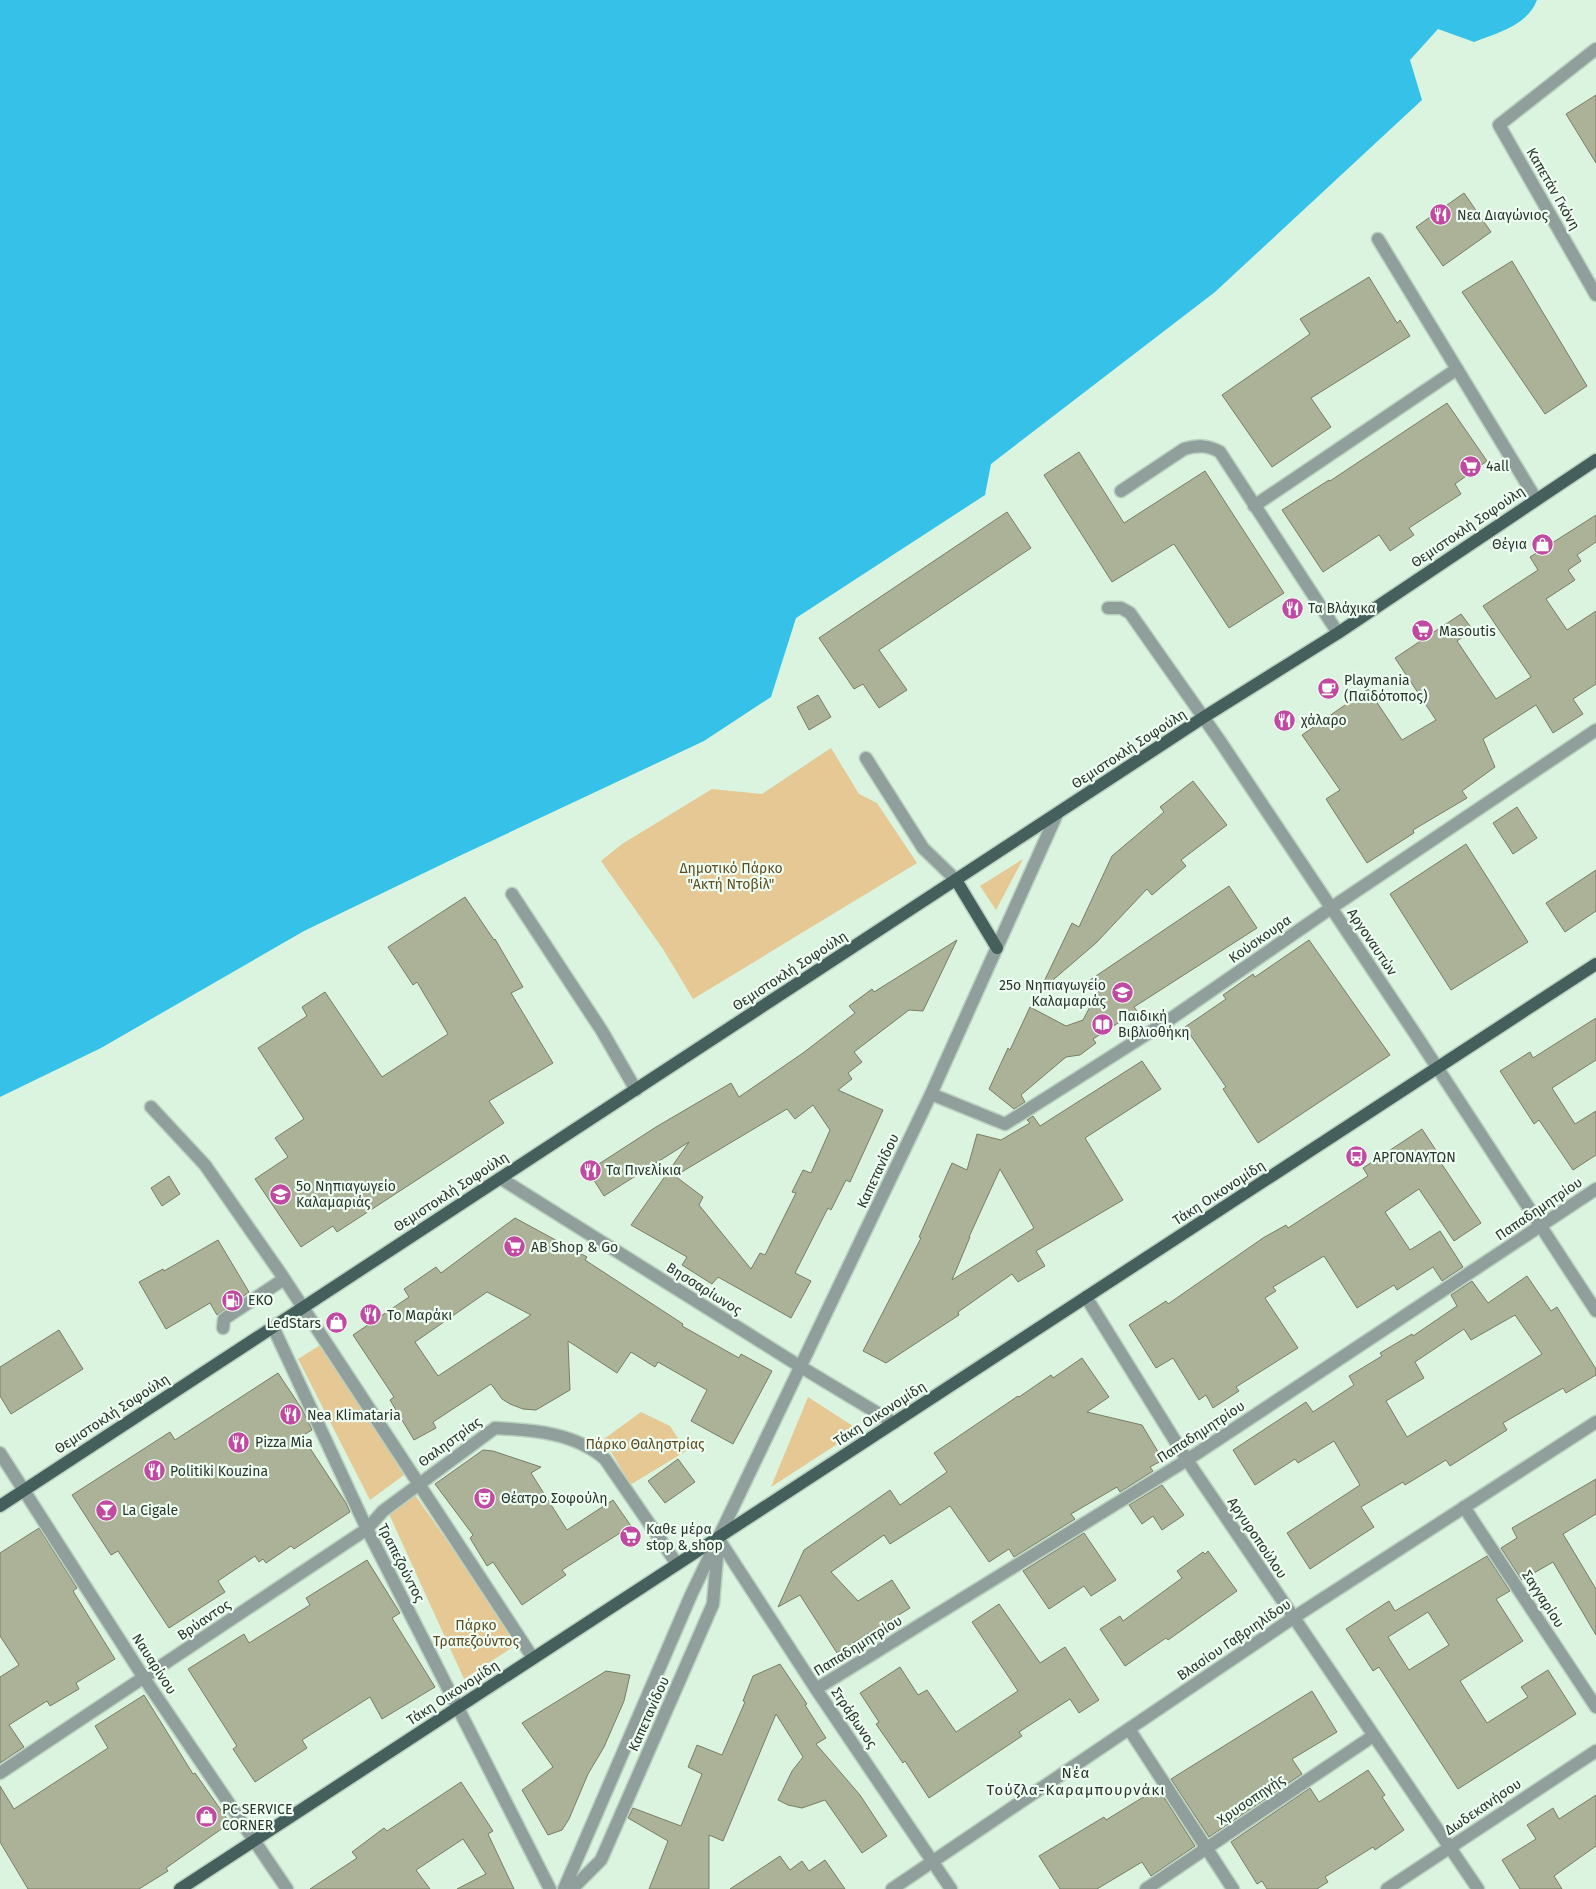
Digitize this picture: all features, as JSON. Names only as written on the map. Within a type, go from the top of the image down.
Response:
[{"type":"main road","name":"Θεμιστοκλή Σοφούλη","points":[[0,1506],[1204,717],[1338,632],[1596,460]]},
{"type":"main road","points":[[956,880],[997,948]]},
{"type":"main road","name":"Τάκη Οικονομίδη","points":[[180,1889],[1596,964]]},
{"type":"street","name":"Καπετάν Γκόνη","points":[[1596,49],[1499,125],[1596,295]]},
{"type":"street","points":[[1378,239],[1536,499]]},
{"type":"street","points":[[1254,506],[1457,369]]},
{"type":"street","points":[[1121,491],[1184,448],[1210,446],[1220,452],[1338,632]]},
{"type":"street","name":"Αργοναυτών","points":[[1108,608],[1121,608],[1130,613],[1204,717],[1596,1311]]},
{"type":"street","name":"Κούσκουρα","points":[[930,1094],[1005,1124],[1108,1061],[1596,730]]},
{"type":"street","points":[[866,758],[923,848],[956,880]]},
{"type":"street","name":"Καπετανίδου","points":[[564,1889],[691,1596],[930,1094],[1057,814]]},
{"type":"street","points":[[512,894],[602,1031],[636,1090]]},
{"type":"street","points":[[151,1106],[205,1165],[303,1308],[533,1658]]},
{"type":"street","name":"Βησσαρίωνος","points":[[500,1178],[801,1367],[894,1423]]},
{"type":"street","name":"Παπαδημητρίου","points":[[816,1689],[1187,1460],[1596,1189]]},
{"type":"street","points":[[223,1328],[224,1319],[284,1280]]},
{"type":"street","name":"Αργυροπούλου","points":[[1086,1297],[1187,1460],[1478,1889]]},
{"type":"street","name":"Τραπεζούντος","points":[[273,1327],[366,1529],[550,1889]]},
{"type":"street","name":"Βλασίου Γαβριηλίδου","points":[[892,1889],[1293,1618],[1596,1422]]},
{"type":"street","name":"Θαληστρίας","points":[[418,1483],[495,1428],[548,1433],[579,1442],[593,1448],[605,1459],[678,1564]]},
{"type":"street","name":"Ναυαρίνου","points":[[0,1453],[144,1678],[287,1889]]},
{"type":"street","name":"Βρύαντος","points":[[0,1772],[366,1529],[383,1511],[418,1483]]},
{"type":"street","name":"Σαγγαρίου","points":[[1464,1507],[1596,1707]]},
{"type":"street","name":"Καπετανίδου","points":[[572,1889],[601,1860],[714,1604],[718,1538]]},
{"type":"street","name":"Στράβωνος","points":[[718,1538],[816,1689],[951,1889]]},
{"type":"street","points":[[1129,1729],[1233,1889]]},
{"type":"street","name":"Χρυσοπηγής","points":[[1146,1889],[1373,1736]]},
{"type":"street","name":"Δωδεκανήσου","points":[[1387,1889],[1596,1751]]},
{"type":"green space","name":"Δημοτικό Πάρκο \"Ακτή Ντοβίλ\"","points":[[831,748],[859,794],[877,803],[917,863],[693,999],[663,949],[601,861],[622,844],[712,789],[762,794]]},
{"type":"green space","points":[[1023,859],[996,910],[980,886]]},
{"type":"green space","points":[[322,1344],[404,1475],[370,1500],[298,1359]]},
{"type":"green space","points":[[808,1397],[859,1430],[771,1487]]},
{"type":"green space","name":"Πάρκο Θαληστρίας","points":[[641,1412],[670,1426],[686,1451],[630,1485],[604,1439]]},
{"type":"green space","name":"Πάρκο Τραπεζούντος","points":[[415,1495],[519,1643],[464,1679],[389,1514]]},
{"type":"water","points":[[0,0],[1537,0],[1533,9],[1519,22],[1474,42],[1438,29],[1410,60],[1422,100],[1215,292],[991,464],[985,495],[796,618],[771,697],[704,741],[304,931],[101,1048],[0,1097]]},
{"type":"building","points":[[1596,95],[1596,163],[1566,114]]},
{"type":"building","points":[[1464,193],[1491,232],[1443,266],[1416,227]]},
{"type":"building","points":[[1512,261],[1587,386],[1545,414],[1462,292]]},
{"type":"building","points":[[1369,277],[1397,323],[1400,320],[1410,336],[1311,398],[1331,427],[1272,467],[1222,395],[1310,334],[1300,319]]},
{"type":"building","points":[[1447,403],[1487,461],[1455,484],[1461,494],[1409,528],[1414,535],[1390,551],[1379,535],[1323,572],[1282,510],[1330,481]]},
{"type":"building","points":[[1079,452],[1124,523],[1205,471],[1284,593],[1229,628],[1174,544],[1112,582],[1044,475]]},
{"type":"building","points":[[1007,512],[1031,548],[879,650],[907,690],[879,708],[863,684],[854,689],[819,638]]},
{"type":"building","points":[[1596,515],[1596,542],[1577,555],[1581,561],[1568,570],[1575,580],[1546,599],[1567,630],[1596,611],[1596,684],[1573,699],[1583,714],[1553,733],[1536,705],[1483,739],[1495,767],[1462,791],[1467,798],[1413,830],[1414,833],[1367,863],[1326,799],[1340,790],[1302,735],[1368,689],[1402,740],[1436,720],[1395,658],[1461,614],[1473,630],[1457,641],[1496,699],[1531,677],[1483,606],[1538,570],[1530,557]]},
{"type":"building","points":[[818,695],[831,717],[809,730],[797,707]]},
{"type":"building","points":[[1193,781],[1227,825],[1181,860],[1186,866],[1152,895],[1147,889],[1096,943],[1039,992],[1072,923],[1079,927],[1112,856],[1164,812],[1160,807]]},
{"type":"building","points":[[1517,807],[1537,838],[1513,854],[1493,823]]},
{"type":"building","points":[[1466,844],[1528,942],[1451,990],[1390,894]]},
{"type":"building","points":[[1596,870],[1596,911],[1565,932],[1546,903]]},
{"type":"building","points":[[1229,886],[1257,928],[1134,1007],[1137,1011],[1093,1039],[1096,1043],[1080,1055],[1066,1057],[1021,1095],[1025,1102],[1014,1109],[989,1089],[1030,1007],[1066,1026],[1083,1020],[1101,986],[1090,980]]},
{"type":"building","points":[[465,897],[495,939],[523,987],[511,993],[553,1063],[489,1101],[504,1123],[337,1232],[333,1226],[301,1247],[255,1179],[288,1157],[275,1138],[304,1119],[258,1048],[307,1016],[302,1007],[325,992],[382,1077],[448,1034],[417,982],[413,985],[388,947]]},
{"type":"building","points":[[957,940],[923,1011],[909,1010],[854,1052],[862,1062],[848,1073],[852,1079],[838,1090],[883,1110],[850,1182],[846,1180],[831,1210],[828,1208],[795,1273],[811,1281],[791,1318],[718,1277],[712,1284],[682,1265],[687,1257],[631,1225],[689,1142],[604,1196],[588,1171],[656,1127],[731,1083],[739,1097],[803,1053],[855,1013],[849,1006],[872,989],[874,992]],"holes":[[[813,1105],[830,1130],[811,1173],[803,1170],[792,1192],[796,1193],[765,1255],[760,1253],[751,1269],[699,1205],[703,1197],[675,1176],[787,1109],[795,1119]]]},
{"type":"building","points":[[1309,940],[1390,1055],[1258,1143],[1223,1089],[1226,1087],[1185,1027],[1226,999],[1223,995],[1253,974],[1255,977]]},
{"type":"building","points":[[1596,1018],[1596,1060],[1552,1088],[1575,1124],[1596,1111],[1596,1155],[1573,1170],[1539,1120],[1534,1124],[1500,1071],[1530,1052],[1533,1058]]},
{"type":"building","points":[[1142,1061],[1161,1089],[1085,1138],[1123,1200],[1036,1251],[1045,1266],[1018,1282],[1012,1274],[958,1312],[959,1315],[886,1363],[863,1351],[921,1238],[919,1237],[952,1163],[967,1170],[977,1134],[1001,1140],[1030,1123],[1027,1120],[1033,1116],[1040,1126]],"holes":[[[1000,1169],[1034,1228],[952,1280]]]},
{"type":"building","points":[[1422,1129],[1443,1161],[1441,1163],[1481,1223],[1454,1241],[1419,1189],[1385,1212],[1410,1250],[1440,1231],[1463,1267],[1442,1281],[1433,1267],[1397,1290],[1394,1285],[1357,1308],[1324,1256],[1273,1287],[1276,1291],[1265,1298],[1298,1348],[1236,1387],[1239,1391],[1213,1408],[1206,1395],[1199,1400],[1173,1358],[1156,1368],[1129,1325],[1166,1301],[1168,1304],[1263,1238],[1286,1225],[1288,1228],[1368,1176],[1363,1168]]},
{"type":"building","points":[[169,1176],[180,1194],[162,1206],[151,1188]]},
{"type":"building","points":[[515,1218],[587,1257],[585,1260],[683,1324],[682,1326],[739,1358],[741,1354],[772,1371],[733,1444],[691,1421],[707,1390],[658,1362],[655,1367],[631,1352],[617,1373],[568,1341],[570,1390],[536,1410],[523,1409],[510,1404],[502,1399],[491,1384],[433,1422],[436,1428],[414,1440],[390,1400],[394,1397],[353,1335],[409,1297],[404,1289],[436,1267],[441,1273]],"holes":[[[487,1292],[531,1315],[438,1376],[415,1342]]]},
{"type":"building","points":[[218,1240],[249,1292],[217,1315],[210,1303],[166,1329],[139,1282],[163,1269],[164,1271]]},
{"type":"building","points":[[1527,1276],[1551,1311],[1557,1307],[1596,1369],[1596,1375],[1566,1393],[1563,1388],[1503,1423],[1507,1430],[1450,1466],[1446,1460],[1405,1485],[1403,1482],[1361,1507],[1374,1527],[1310,1569],[1287,1533],[1360,1485],[1334,1441],[1298,1463],[1295,1459],[1255,1485],[1233,1450],[1306,1402],[1313,1412],[1354,1385],[1349,1376],[1382,1356],[1380,1353],[1412,1334],[1413,1336],[1457,1306],[1451,1295],[1472,1281],[1488,1303]],"holes":[[[1515,1315],[1542,1354],[1407,1437],[1386,1401],[1424,1378],[1415,1362],[1464,1329],[1471,1340]]]},
{"type":"building","points":[[59,1330],[83,1369],[11,1414],[0,1396],[0,1367]]},
{"type":"building","points":[[1082,1358],[1109,1397],[1087,1412],[1142,1425],[1163,1460],[1150,1467],[1153,1471],[1120,1492],[1117,1487],[1071,1514],[1075,1519],[1014,1557],[1009,1549],[989,1562],[950,1506],[890,1544],[884,1535],[831,1572],[858,1601],[892,1580],[910,1608],[837,1653],[800,1595],[778,1607],[804,1550],[890,1490],[900,1505],[947,1472],[934,1453],[1018,1396],[1051,1375],[1053,1378]]},
{"type":"building","points":[[278,1373],[302,1409],[312,1430],[302,1436],[350,1512],[294,1549],[291,1546],[266,1563],[263,1559],[259,1562],[255,1556],[218,1581],[225,1592],[169,1628],[118,1551],[111,1555],[72,1495],[170,1432],[175,1440]]},
{"type":"building","points":[[483,1450],[493,1451],[541,1467],[531,1473],[567,1530],[613,1500],[631,1526],[562,1570],[566,1575],[522,1605],[493,1562],[487,1566],[470,1538],[473,1535],[435,1484]]},
{"type":"building","points":[[678,1459],[695,1482],[665,1503],[648,1481]]},
{"type":"building","points":[[1596,1479],[1596,1514],[1563,1534],[1596,1589],[1596,1635],[1553,1562],[1522,1580],[1501,1548],[1517,1538],[1512,1528]]},
{"type":"building","points":[[1162,1485],[1184,1515],[1162,1530],[1153,1516],[1142,1524],[1129,1505]]},
{"type":"building","points":[[39,1528],[77,1588],[73,1591],[115,1659],[76,1683],[79,1689],[50,1706],[47,1701],[9,1725],[24,1747],[0,1763],[0,1677],[19,1665],[0,1636],[0,1553]]},
{"type":"building","points":[[1084,1533],[1116,1580],[1091,1596],[1084,1586],[1049,1609],[1023,1571]]},
{"type":"building","points":[[1208,1551],[1237,1591],[1168,1640],[1166,1638],[1125,1666],[1100,1629],[1120,1616],[1123,1621],[1182,1578],[1177,1571],[1203,1552],[1205,1554]]},
{"type":"building","points":[[1487,1556],[1510,1591],[1496,1599],[1523,1641],[1460,1681],[1487,1723],[1528,1697],[1521,1687],[1548,1670],[1576,1714],[1458,1789],[1379,1667],[1373,1671],[1346,1629],[1389,1601],[1395,1611]],"holes":[[[1428,1612],[1449,1645],[1409,1670],[1388,1637]]]},
{"type":"building","points":[[367,1560],[400,1613],[392,1618],[435,1687],[382,1719],[370,1697],[302,1740],[307,1748],[255,1782],[233,1749],[237,1746],[188,1669],[244,1634],[249,1643],[310,1605],[306,1598]]},
{"type":"building","points":[[999,1604],[1040,1663],[1065,1647],[1099,1700],[1079,1713],[1070,1699],[1019,1732],[1022,1736],[929,1798],[905,1761],[903,1763],[876,1724],[879,1722],[860,1693],[900,1667],[918,1695],[927,1690],[956,1732],[1018,1691],[972,1622]]},
{"type":"building","points":[[780,1664],[807,1704],[805,1705],[826,1738],[816,1744],[860,1795],[887,1836],[862,1853],[825,1800],[802,1808],[788,1805],[778,1800],[792,1771],[803,1757],[776,1714],[723,1841],[709,1835],[709,1889],[649,1889],[668,1841],[628,1818],[633,1808],[681,1826],[702,1774],[688,1767],[697,1745],[722,1755],[745,1702],[743,1701],[753,1676]]},
{"type":"building","points":[[606,1671],[630,1675],[624,1701],[604,1747],[588,1774],[569,1819],[562,1830],[548,1835],[522,1790],[553,1767],[522,1723]]},
{"type":"building","points":[[1312,1691],[1337,1732],[1292,1759],[1302,1774],[1209,1837],[1171,1779]]},
{"type":"building","points":[[144,1695],[193,1774],[195,1773],[230,1823],[166,1868],[168,1871],[139,1889],[28,1889],[0,1842],[0,1786],[14,1809],[108,1748],[95,1726]]},
{"type":"building","points":[[1368,1770],[1385,1795],[1382,1797],[1404,1830],[1375,1850],[1373,1847],[1325,1877],[1328,1882],[1317,1889],[1267,1889],[1262,1881],[1257,1884],[1231,1842],[1310,1788],[1319,1802]]},
{"type":"building","points":[[461,1782],[493,1831],[488,1834],[514,1889],[457,1889],[486,1874],[463,1839],[416,1870],[430,1889],[310,1889],[357,1858],[352,1852],[384,1828],[387,1831]]},
{"type":"building","points":[[1158,1788],[1195,1846],[1151,1876],[1142,1862],[1097,1889],[1060,1889],[1039,1856],[1104,1817],[1106,1820]]},
{"type":"building","points":[[1596,1795],[1596,1846],[1554,1876],[1562,1889],[1520,1889],[1502,1860],[1536,1839],[1527,1825],[1553,1808],[1559,1819]]},
{"type":"building","points":[[780,1856],[790,1870],[802,1861],[809,1871],[825,1860],[845,1889],[730,1889]]},
{"type":"place","name":"Νεα Διαγώνιος","points":[[1441,215]]},
{"type":"place","name":"4all","points":[[1470,466]]},
{"type":"place","name":"Θέγια","points":[[1543,544]]},
{"type":"place","name":"Τα Βλάχικα","points":[[1292,608]]},
{"type":"place","name":"Masoutis","points":[[1423,631]]},
{"type":"place","name":"Playmania (Παιδότοπος)","points":[[1328,688]]},
{"type":"place","name":"χάλαρο","points":[[1285,720]]},
{"type":"place","name":"25ο Νηπιαγωγείο Καλαμαριάς","points":[[1122,993]]},
{"type":"place","name":"Παιδική Βιβλιοθήκη","points":[[1102,1024]]},
{"type":"place","name":"ΑΡΓΟΝΑΥΤΩΝ","points":[[1357,1157]]},
{"type":"place","name":"Τα Πινελίκια","points":[[590,1170]]},
{"type":"place","name":"5ο Νηπιαγωγείο Καλαμαριάς","points":[[280,1194]]},
{"type":"place","name":"AB Shop & Go","points":[[515,1247]]},
{"type":"place","name":"EKO","points":[[232,1300]]},
{"type":"place","name":"Το Μαράκι","points":[[371,1315]]},
{"type":"place","name":"LedStars","points":[[337,1323]]},
{"type":"place","name":"Nea Klimataria","points":[[291,1415]]},
{"type":"place","name":"Pizza Mia","points":[[239,1442]]},
{"type":"place","name":"Politiki Kouzina","points":[[154,1471]]},
{"type":"place","name":"Θέατρο Σοφούλη","points":[[485,1498]]},
{"type":"place","name":"La Cigale","points":[[106,1510]]},
{"type":"place","name":"Καθε μέρα stop & shop","points":[[630,1537]]},
{"type":"place","name":"PC SERVICE CORNER","points":[[206,1817]]},
{"type":"district","name":"Νέα Τούζλα-Καραμπουρνάκι","points":[[1076,1782]]}]
